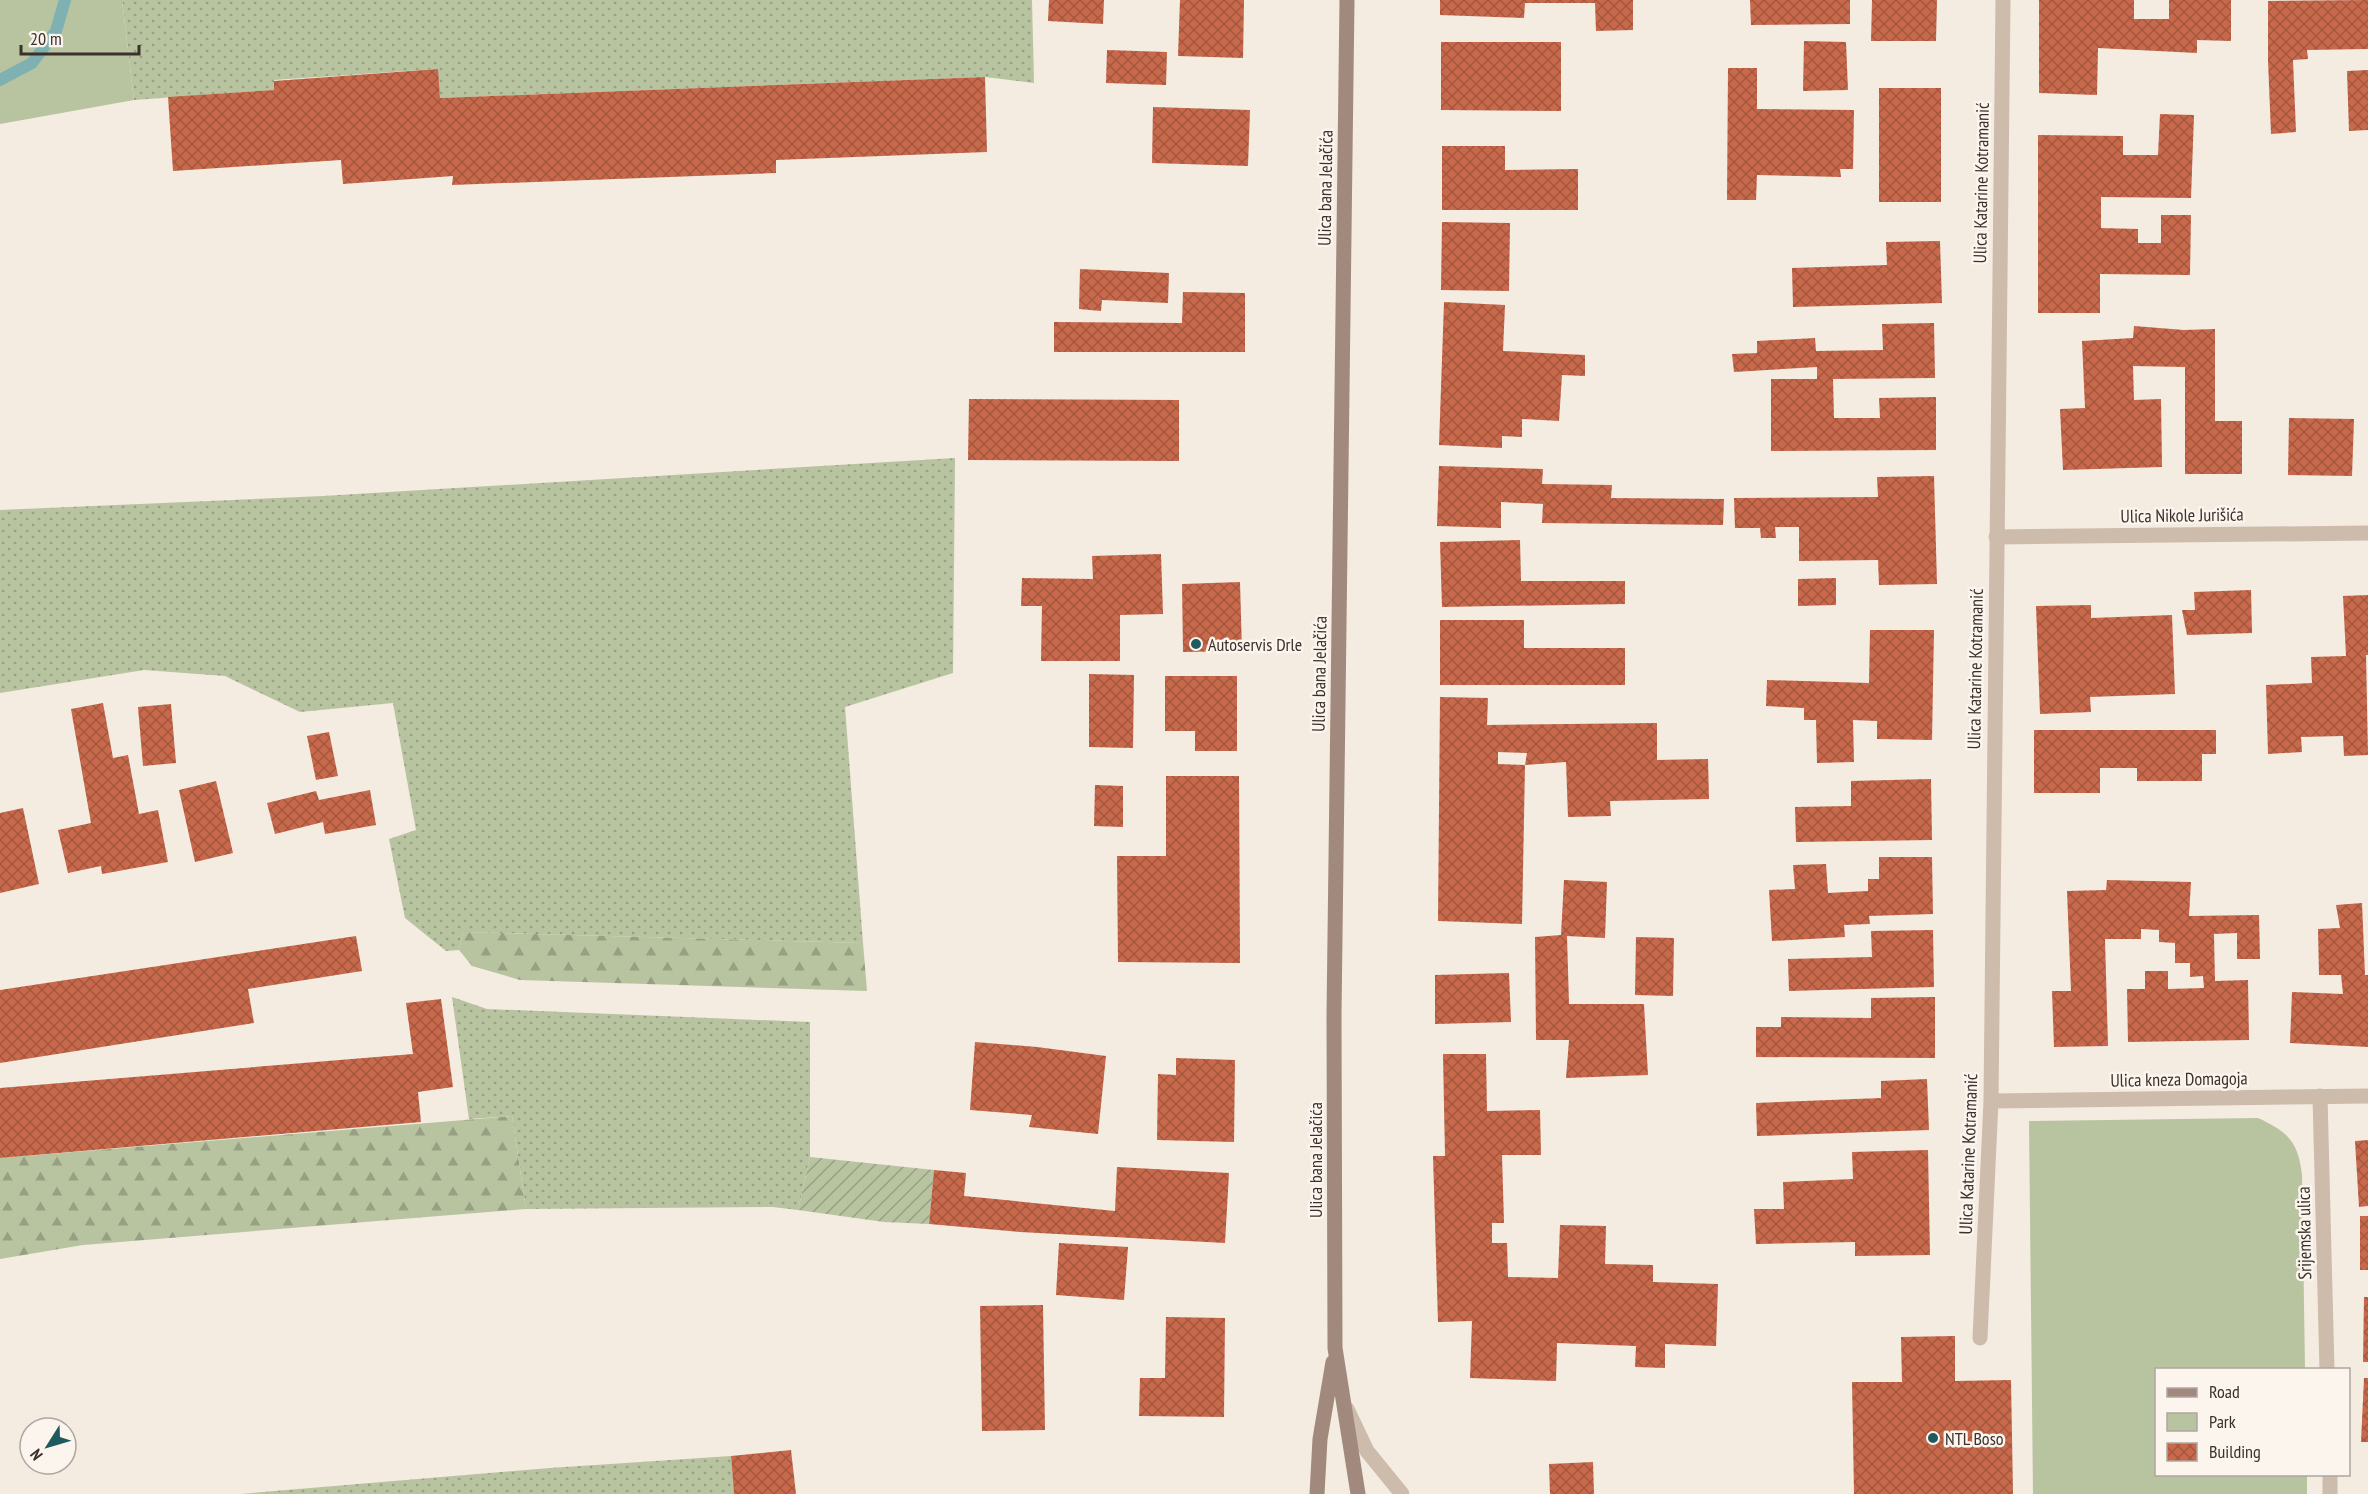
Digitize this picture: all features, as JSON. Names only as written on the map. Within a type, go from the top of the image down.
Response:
[{"type":"main road","name":"Ulica bana Jelačića","points":[[1347,0],[1335,991],[1335,1347],[1358,1494]]},
{"type":"main road","name":"Ulica bana Jelačića","points":[[1317,1494],[1320,1439],[1335,1347]]},
{"type":"street","name":"Ulica Katarine Kotramanić","points":[[1980,1338],[1990,1101],[2003,0]]},
{"type":"street","name":"Ulica Nikole Jurišića","points":[[1996,537],[2368,533]]},
{"type":"street","name":"Srijemska ulica","points":[[2320,1096],[2327,1368]]},
{"type":"street","name":"Ulica kneza Domagoja","points":[[1990,1101],[2368,1096]]},
{"type":"street","points":[[1344,1403],[1367,1451],[1402,1494]]},
{"type":"street","points":[[2330,1476],[2330,1494]]},
{"type":"green space","points":[[0,0],[122,0],[134,100],[0,124]]},
{"type":"green space","points":[[122,0],[1032,0],[1034,83],[985,77],[440,98],[437,69],[274,80],[274,90],[134,100]]},
{"type":"green space","points":[[955,458],[953,673],[845,707],[863,943],[463,932],[459,950],[446,951],[405,918],[389,839],[416,830],[393,703],[300,712],[225,676],[144,670],[0,693],[0,510],[323,496]]},
{"type":"green space","points":[[463,932],[863,943],[867,991],[520,980],[472,966],[459,950]]},
{"type":"green space","points":[[452,997],[487,1009],[810,1022],[810,1157],[798,1210],[773,1207],[526,1209],[512,1116],[469,1119]]},
{"type":"green space","points":[[512,1116],[526,1209],[83,1245],[0,1259],[0,1158]]},
{"type":"green space","points":[[2258,1118],[2277,1128],[2290,1139],[2298,1154],[2302,1175],[2305,1368],[2155,1368],[2155,1476],[2307,1476],[2307,1494],[2033,1494],[2029,1121]]},
{"type":"green space","points":[[810,1157],[934,1170],[929,1224],[884,1222],[798,1210]]},
{"type":"green space","points":[[731,1456],[734,1494],[240,1494],[550,1468]]},
{"type":"building","points":[[1049,0],[1104,0],[1103,24],[1048,21]]},
{"type":"building","points":[[1180,0],[1244,0],[1243,58],[1178,56]]},
{"type":"building","points":[[1440,0],[1633,0],[1633,30],[1596,31],[1595,3],[1525,3],[1524,18],[1440,15]]},
{"type":"building","points":[[1750,0],[1850,0],[1850,24],[1751,25]]},
{"type":"building","points":[[1872,0],[1937,0],[1936,41],[1871,41]]},
{"type":"building","points":[[2039,0],[2134,0],[2134,19],[2169,19],[2169,0],[2231,0],[2231,41],[2197,40],[2197,53],[2098,48],[2097,95],[2039,93]]},
{"type":"building","points":[[2368,0],[2368,49],[2307,50],[2308,59],[2293,60],[2296,132],[2271,134],[2268,1]]},
{"type":"building","points":[[1804,41],[1846,42],[1848,90],[1803,91]]},
{"type":"building","points":[[1441,42],[1561,42],[1561,111],[1441,110]]},
{"type":"building","points":[[1107,50],[1167,52],[1166,85],[1106,83]]},
{"type":"building","points":[[1728,68],[1757,68],[1757,109],[1854,110],[1853,169],[1840,169],[1841,177],[1757,175],[1756,200],[1727,200]]},
{"type":"building","points":[[438,69],[440,98],[985,77],[987,152],[776,160],[776,173],[452,185],[453,176],[343,184],[341,160],[173,171],[168,97],[274,90],[274,81]]},
{"type":"building","points":[[2368,70],[2368,130],[2349,131],[2347,71]]},
{"type":"building","points":[[1879,88],[1941,88],[1941,202],[1879,202]]},
{"type":"building","points":[[1153,107],[1250,110],[1248,166],[1152,163]]},
{"type":"building","points":[[2160,114],[2194,115],[2191,198],[2101,197],[2101,228],[2138,229],[2138,243],[2161,243],[2161,215],[2191,215],[2190,275],[2100,274],[2100,313],[2038,313],[2038,135],[2123,136],[2123,155],[2158,155]]},
{"type":"building","points":[[1442,146],[1505,146],[1505,170],[1578,169],[1578,210],[1442,210]]},
{"type":"building","points":[[1442,222],[1510,223],[1509,291],[1441,290]]},
{"type":"building","points":[[1940,241],[1942,303],[1793,307],[1792,268],[1887,265],[1886,242]]},
{"type":"building","points":[[1080,269],[1169,273],[1168,303],[1102,300],[1101,311],[1079,309]]},
{"type":"building","points":[[1183,292],[1245,293],[1245,352],[1054,352],[1054,322],[1182,323]]},
{"type":"building","points":[[1444,302],[1505,305],[1503,351],[1585,355],[1585,376],[1562,375],[1559,421],[1522,419],[1522,437],[1502,436],[1502,448],[1439,445]]},
{"type":"building","points":[[1934,323],[1935,378],[1833,379],[1834,418],[1880,418],[1879,398],[1936,397],[1936,450],[1771,451],[1771,379],[1817,379],[1817,367],[1734,372],[1732,354],[1757,353],[1757,341],[1815,338],[1816,351],[1883,350],[1882,324]]},
{"type":"building","points":[[2134,326],[2184,330],[2215,329],[2215,421],[2242,421],[2242,474],[2185,474],[2185,367],[2133,366],[2134,400],[2161,399],[2162,467],[2063,470],[2060,409],[2085,408],[2082,341],[2133,338]]},
{"type":"building","points":[[969,399],[1179,400],[1179,461],[968,460]]},
{"type":"building","points":[[2289,418],[2354,419],[2352,476],[2288,475]]},
{"type":"building","points":[[1439,466],[1543,469],[1542,484],[1612,485],[1611,498],[1724,499],[1723,525],[1542,523],[1543,504],[1501,502],[1501,528],[1437,526]]},
{"type":"building","points":[[1934,476],[1937,584],[1879,585],[1878,560],[1799,561],[1799,527],[1775,527],[1776,538],[1761,538],[1760,528],[1735,528],[1734,498],[1878,497],[1877,477]]},
{"type":"building","points":[[1520,540],[1521,581],[1625,581],[1625,604],[1442,607],[1440,542]]},
{"type":"building","points":[[1161,554],[1163,614],[1120,615],[1120,661],[1041,661],[1042,606],[1021,606],[1022,578],[1093,579],[1092,556]]},
{"type":"building","points":[[1836,578],[1836,605],[1798,606],[1798,579]]},
{"type":"building","points":[[1240,582],[1242,651],[1183,652],[1182,584]]},
{"type":"building","points":[[2251,590],[2252,633],[2187,635],[2182,610],[2195,610],[2194,592]]},
{"type":"building","points":[[2368,595],[2368,655],[2366,655],[2368,755],[2344,756],[2343,736],[2301,737],[2302,752],[2268,754],[2266,685],[2312,683],[2311,657],[2346,656],[2343,596]]},
{"type":"building","points":[[2091,605],[2091,618],[2172,615],[2175,694],[2090,697],[2091,712],[2040,714],[2036,606]]},
{"type":"building","points":[[1440,620],[1524,620],[1524,648],[1625,648],[1625,685],[1440,685]]},
{"type":"building","points":[[1870,630],[1934,630],[1932,740],[1877,739],[1877,721],[1853,720],[1854,762],[1817,763],[1816,720],[1804,720],[1804,708],[1766,706],[1767,680],[1869,683]]},
{"type":"building","points":[[1089,674],[1134,675],[1133,748],[1089,747]]},
{"type":"building","points":[[1165,676],[1237,676],[1237,751],[1195,751],[1195,731],[1165,731]]},
{"type":"building","points":[[1440,697],[1488,698],[1487,725],[1657,723],[1657,760],[1708,759],[1709,799],[1610,801],[1611,816],[1568,817],[1566,762],[1525,765],[1522,924],[1438,921]],"holes":[[[1498,752],[1527,753],[1525,765],[1498,764]]]},
{"type":"building","points":[[103,703],[113,758],[128,755],[139,814],[158,810],[168,862],[102,874],[101,866],[68,873],[58,830],[91,823],[71,709]]},
{"type":"building","points":[[171,704],[176,763],[143,766],[138,707]]},
{"type":"building","points":[[2034,730],[2216,730],[2216,754],[2202,754],[2202,781],[2137,781],[2137,768],[2100,768],[2100,793],[2034,793]]},
{"type":"building","points":[[329,732],[338,776],[316,780],[307,736]]},
{"type":"building","points":[[1166,776],[1239,776],[1240,963],[1118,962],[1117,856],[1166,856]]},
{"type":"building","points":[[1931,779],[1932,840],[1796,842],[1795,807],[1851,806],[1851,781]]},
{"type":"building","points":[[216,781],[233,853],[195,862],[179,790]]},
{"type":"building","points":[[1095,785],[1123,786],[1123,827],[1094,826]]},
{"type":"building","points":[[370,790],[376,825],[325,834],[323,822],[275,834],[267,803],[316,791],[319,800]]},
{"type":"building","points":[[23,808],[39,884],[0,893],[0,813]]},
{"type":"building","points":[[1879,857],[1932,857],[1933,914],[1869,916],[1870,924],[1844,925],[1845,937],[1772,941],[1769,890],[1795,889],[1793,865],[1826,864],[1828,893],[1868,891],[1868,879],[1879,879]]},
{"type":"building","points":[[1564,880],[1607,882],[1605,938],[1567,936],[1569,1004],[1644,1004],[1648,1075],[1566,1078],[1569,1040],[1536,1040],[1535,937],[1561,935]]},
{"type":"building","points":[[2107,880],[2191,882],[2189,916],[2259,915],[2260,959],[2237,959],[2237,933],[2214,934],[2215,981],[2248,980],[2249,1040],[2128,1042],[2127,989],[2145,989],[2145,971],[2168,971],[2168,989],[2204,988],[2203,976],[2190,977],[2190,963],[2175,963],[2175,943],[2159,942],[2159,930],[2141,929],[2141,939],[2105,939],[2108,1046],[2054,1047],[2052,991],[2071,991],[2067,891],[2106,890]]},
{"type":"building","points":[[2362,903],[2365,975],[2368,975],[2368,1047],[2290,1043],[2292,992],[2343,994],[2341,975],[2319,975],[2318,929],[2340,928],[2336,905]]},
{"type":"building","points":[[1933,930],[1934,987],[1789,991],[1788,959],[1872,957],[1871,931]]},
{"type":"building","points":[[356,936],[362,971],[248,989],[254,1023],[0,1063],[0,990]]},
{"type":"building","points":[[1636,937],[1674,938],[1673,996],[1635,995]]},
{"type":"building","points":[[1509,973],[1511,1022],[1435,1024],[1435,975]]},
{"type":"building","points":[[1935,997],[1935,1058],[1756,1057],[1756,1027],[1781,1027],[1781,1017],[1871,1018],[1871,998]]},
{"type":"building","points":[[441,999],[453,1087],[418,1092],[421,1122],[0,1158],[0,1088],[413,1054],[406,1003]]},
{"type":"building","points":[[975,1042],[1106,1056],[1098,1134],[1029,1127],[1032,1115],[970,1110]]},
{"type":"building","points":[[1443,1054],[1486,1054],[1487,1111],[1540,1110],[1541,1155],[1502,1155],[1504,1223],[1492,1223],[1492,1243],[1507,1243],[1508,1277],[1558,1278],[1560,1225],[1606,1226],[1605,1264],[1653,1265],[1653,1282],[1718,1284],[1716,1346],[1665,1344],[1665,1368],[1635,1367],[1636,1346],[1557,1343],[1556,1381],[1470,1378],[1472,1321],[1438,1322],[1433,1156],[1445,1156]]},
{"type":"building","points":[[1176,1058],[1235,1060],[1234,1142],[1157,1140],[1158,1074],[1176,1075]]},
{"type":"building","points":[[1927,1079],[1929,1130],[1757,1136],[1756,1103],[1881,1098],[1881,1081]]},
{"type":"building","points":[[2368,1140],[2368,1206],[2359,1207],[2355,1141]]},
{"type":"building","points":[[1928,1150],[1930,1255],[1855,1256],[1855,1242],[1756,1244],[1754,1209],[1784,1209],[1783,1182],[1853,1179],[1852,1152]]},
{"type":"building","points":[[1117,1167],[1229,1173],[1225,1243],[1020,1232],[929,1224],[934,1170],[966,1173],[964,1196],[1115,1211]]},
{"type":"building","points":[[2360,1216],[2368,1216],[2368,1270],[2360,1270]]},
{"type":"building","points":[[1059,1243],[1128,1247],[1124,1300],[1056,1295]]},
{"type":"building","points":[[2364,1297],[2368,1297],[2368,1362],[2363,1362]]},
{"type":"building","points":[[1043,1305],[1045,1430],[982,1431],[980,1306]]},
{"type":"building","points":[[1166,1317],[1225,1318],[1224,1417],[1139,1416],[1140,1378],[1165,1378]]},
{"type":"building","name":"NTL Boso","points":[[1955,1336],[1955,1381],[2011,1380],[2013,1494],[1854,1494],[1852,1382],[1902,1382],[1901,1337]]},
{"type":"building","points":[[2364,1378],[2368,1378],[2368,1442],[2361,1442]]},
{"type":"building","points":[[791,1450],[796,1494],[734,1494],[731,1456]]},
{"type":"building","points":[[1593,1462],[1594,1494],[1550,1494],[1549,1464]]},
{"type":"waterway","points":[[0,80],[32,63],[56,31],[65,0]]},
{"type":"place","name":"Autoservis Drle","points":[[1196,644]]},
{"type":"place","name":"NTL Boso","points":[[1933,1438]]}]
